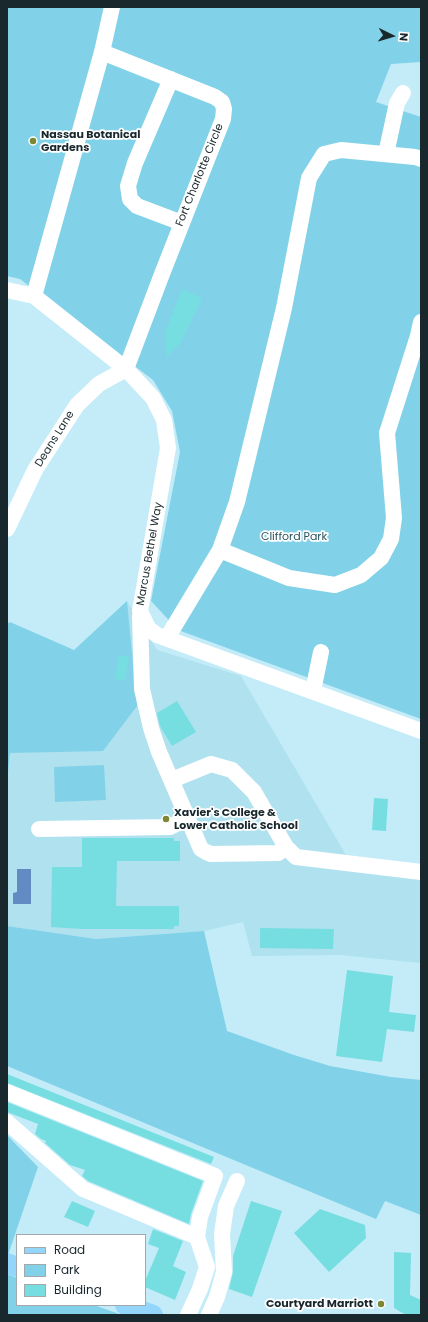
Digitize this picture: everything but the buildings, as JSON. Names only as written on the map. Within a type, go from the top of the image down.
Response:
[{"type":"main road","points":[[128,1306],[153,1315]]},
{"type":"street","points":[[34,296],[102,52],[112,7]]},
{"type":"street","name":"Fort Charlotte Circle","points":[[102,52],[215,97],[222,102],[224,110],[223,119],[126,369]]},
{"type":"street","points":[[171,79],[135,163],[128,186],[130,199],[137,206],[182,223]]},
{"type":"street","points":[[386,154],[397,103],[403,93]]},
{"type":"street","points":[[167,638],[220,550],[237,502],[284,308],[309,178],[324,154],[341,150],[415,157],[421,159]]},
{"type":"street","name":"Marcus Bethel Way","points":[[7,290],[34,296],[126,369],[153,398],[164,420],[168,448],[140,611],[148,628],[157,635],[421,731]]},
{"type":"street","points":[[220,550],[289,578],[335,585],[361,574],[381,558],[391,538],[394,518],[387,433],[418,336],[421,322]]},
{"type":"street","name":"Deans Lane","points":[[7,529],[35,470],[76,405],[98,384],[126,369]]},
{"type":"street","points":[[140,611],[142,689],[151,728],[157,746],[201,849],[211,854],[278,853],[286,847]]},
{"type":"street","points":[[313,691],[321,652]]},
{"type":"street","points":[[172,780],[211,764],[232,770],[254,792],[286,847],[296,857],[421,872]]},
{"type":"street","points":[[39,829],[170,827],[187,815]]},
{"type":"street","points":[[7,1092],[215,1176],[200,1217],[197,1237],[207,1266],[200,1289],[188,1315]]},
{"type":"street","points":[[7,1122],[83,1189],[197,1237]]},
{"type":"street","points":[[209,1315],[217,1297],[224,1272],[222,1234],[226,1206],[237,1181]]},
{"type":"shaded area","name":"Xavier's College & Lower Catholic School","points":[[127,601],[157,650],[241,676],[346,855],[421,865],[421,963],[341,955],[252,956],[243,922],[204,931],[96,939],[7,926],[7,782],[14,707]]},
{"type":"shaded area","points":[[17,869],[31,869],[31,904],[13,904],[13,893],[17,892]]},
{"type":"green space","name":"Clifford Park","points":[[7,7],[421,7],[421,62],[391,64],[376,102],[421,117],[421,719],[178,630],[151,601],[180,452],[172,411],[153,380],[20,279],[7,276]]},
{"type":"green space","points":[[127,601],[137,706],[103,751],[10,753],[7,782],[7,624],[10,622],[74,650]]},
{"type":"green space","points":[[104,765],[106,800],[55,802],[54,767]]},
{"type":"green space","points":[[7,926],[96,939],[204,931],[227,1031],[330,1066],[391,1077],[421,1080],[421,1215],[385,1201],[376,1219],[7,1066]]},
{"type":"green space","points":[[7,1135],[38,1167],[8,1255],[7,1255]]},
{"type":"green space","points":[[7,1274],[16,1278],[16,1306],[97,1306],[122,1315],[7,1315]]},
{"type":"place","name":"Nassau Botanical Gardens","points":[[33,141]]},
{"type":"place","name":"Xavier's College & Lower Catholic School","points":[[166,819]]},
{"type":"place","name":"Courtyard Marriott","points":[[381,1304]]}]
